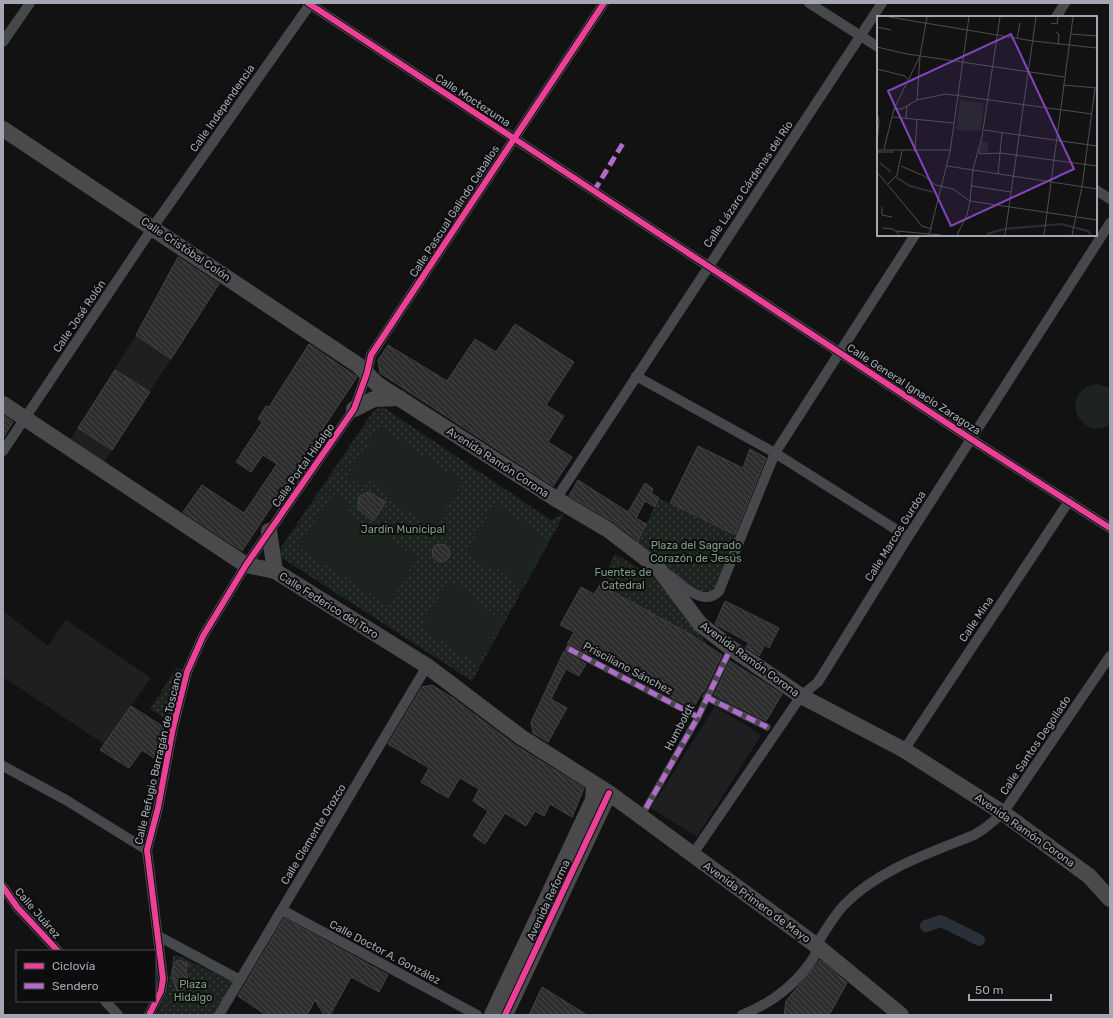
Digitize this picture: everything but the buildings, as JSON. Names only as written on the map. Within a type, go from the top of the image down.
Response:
[{"type":"main road","name":"Calle Cristóbal Colón","points":[[3,129],[153,227],[358,365],[367,373]]},
{"type":"main road","name":"Avenida Ramón Corona","points":[[367,373],[377,384],[556,499],[607,529],[658,568],[700,624],[801,696],[904,750],[1003,812],[1089,876],[1110,899]]},
{"type":"main road","points":[[354,409],[374,399],[400,398]]},
{"type":"main road","name":"Calle Federico del Toro","points":[[3,404],[246,565],[275,571],[427,666],[521,737],[609,793]]},
{"type":"main road","points":[[269,531],[275,571]]},
{"type":"main road","name":"Avenida Reforma","points":[[492,1015],[593,800],[594,784]]},
{"type":"main road","name":"Avenida Reforma","points":[[505,1015],[609,793]]},
{"type":"main road","name":"Avenida Primero de Mayo","points":[[609,793],[817,946],[901,1015]]},
{"type":"street","points":[[3,42],[30,3]]},
{"type":"street","name":"Calle Moctezuma","points":[[310,3],[708,266]]},
{"type":"street","name":"Calle Independencia","points":[[153,227],[310,3]]},
{"type":"street","name":"Calle Pascual Galindo Ceballos","points":[[367,373],[371,355],[604,3]]},
{"type":"street","points":[[809,3],[877,46]]},
{"type":"street","name":"Calle Lázaro Cárdenas del Río","points":[[556,499],[882,3]]},
{"type":"street","points":[[1057,16],[1065,3]]},
{"type":"street","points":[[1097,191],[1110,199]]},
{"type":"street","name":"Calle Marcos Gurdoa","points":[[693,854],[801,696],[818,682],[908,537],[1110,224]]},
{"type":"street","name":"Calle José Rolón","points":[[3,451],[153,227]]},
{"type":"street","points":[[658,568],[696,595],[707,598],[716,594],[722,587],[775,453],[914,236]]},
{"type":"street","name":"Calle General Ignacio Zaragoza","points":[[708,266],[971,439],[1110,528]]},
{"type":"street","name":"Calle Portal Hidalgo","points":[[246,565],[354,409],[367,373]]},
{"type":"street","points":[[636,376],[775,453],[908,537]]},
{"type":"street","name":"Calle Mina","points":[[904,750],[1069,501]]},
{"type":"street","name":"Calle Refugio Barragán de Toscano","points":[[156,999],[163,979],[147,850],[158,808],[173,728],[187,672],[203,636],[246,565]]},
{"type":"street","name":"Prisciliano Sánchez","points":[[569,649],[698,717]]},
{"type":"street","name":"Humboldt","points":[[646,808],[698,717],[706,697],[728,654]]},
{"type":"street","name":"Calle Santos Degollado","points":[[742,1015],[773,1000],[789,987],[815,956],[817,946],[844,904],[864,887],[882,875],[974,835],[985,828],[1003,812],[1110,656]]},
{"type":"street","name":"Calle Clemente Orozco","points":[[219,1015],[427,666]]},
{"type":"street","points":[[706,697],[767,727]]},
{"type":"street","points":[[3,766],[66,800],[147,850]]},
{"type":"street","name":"Calle Juárez","points":[[3,887],[17,907],[57,950]]},
{"type":"street","name":"Calle Doctor A. González","points":[[282,910],[477,1015]]},
{"type":"street","points":[[158,936],[240,980]]},
{"type":"street","points":[[106,1002],[118,1015]]},
{"type":"street","name":"Calle Refugio Barragán de Toscano","points":[[148,1015],[154,1002]]},
{"type":"shaded area","points":[[136,335],[171,359],[104,462],[70,440]]},
{"type":"shaded area","points":[[3,611],[48,646],[66,620],[151,678],[104,744],[3,677]]},
{"type":"shaded area","points":[[715,706],[761,735],[697,837],[651,808]]},
{"type":"green space","points":[[1097,384],[1110,388],[1110,424],[1100,429],[1090,428],[1083,422],[1077,414],[1075,405],[1077,396],[1084,389]]},
{"type":"green space","name":"Jardín Municipal","points":[[383,407],[551,520],[565,513],[472,681],[282,558],[280,549],[374,410]]},
{"type":"green space","points":[[380,427],[463,482],[434,529],[392,500],[384,487],[370,482],[359,485],[346,477]]},
{"type":"green space","points":[[334,494],[347,504],[349,514],[358,525],[373,528],[417,558],[388,605],[298,547]]},
{"type":"green space","name":"Plaza del Sagrado Corazón de Jesús","points":[[659,498],[737,537],[718,584],[714,589],[707,592],[698,590],[635,546]]},
{"type":"green space","points":[[495,504],[548,540],[519,592],[515,580],[510,574],[504,570],[492,570],[466,552]]},
{"type":"green space","name":"Fuentes de Catedral","points":[[615,554],[655,578],[707,644],[600,585]]},
{"type":"green space","points":[[449,580],[474,597],[479,607],[484,612],[497,615],[507,613],[478,665],[420,627]]},
{"type":"green space","points":[[177,667],[183,671],[169,721],[150,709]]},
{"type":"green space","name":"Plaza Hidalgo","points":[[177,955],[234,982],[215,1015],[156,1015],[168,986],[173,956]]},
{"type":"waterway","points":[[926,926],[941,921],[979,940]]},
{"type":"marked path","points":[[594,191],[625,140]]},
{"type":"marked path","points":[[569,649],[698,717]]},
{"type":"marked path","points":[[646,808],[698,717],[728,654]]},
{"type":"marked path","points":[[706,697],[767,727]]},
{"type":"cycle path","points":[[308,3],[971,439],[1110,528]]},
{"type":"cycle path","points":[[156,1001],[161,991],[163,979],[147,850],[158,808],[173,728],[187,672],[203,636],[246,565],[354,409],[367,373],[371,355],[604,3]]},
{"type":"cycle path","points":[[505,1015],[609,793]]},
{"type":"cycle path","points":[[3,887],[17,907],[57,950]]},
{"type":"cycle path","points":[[149,1015],[156,1002]]}]
